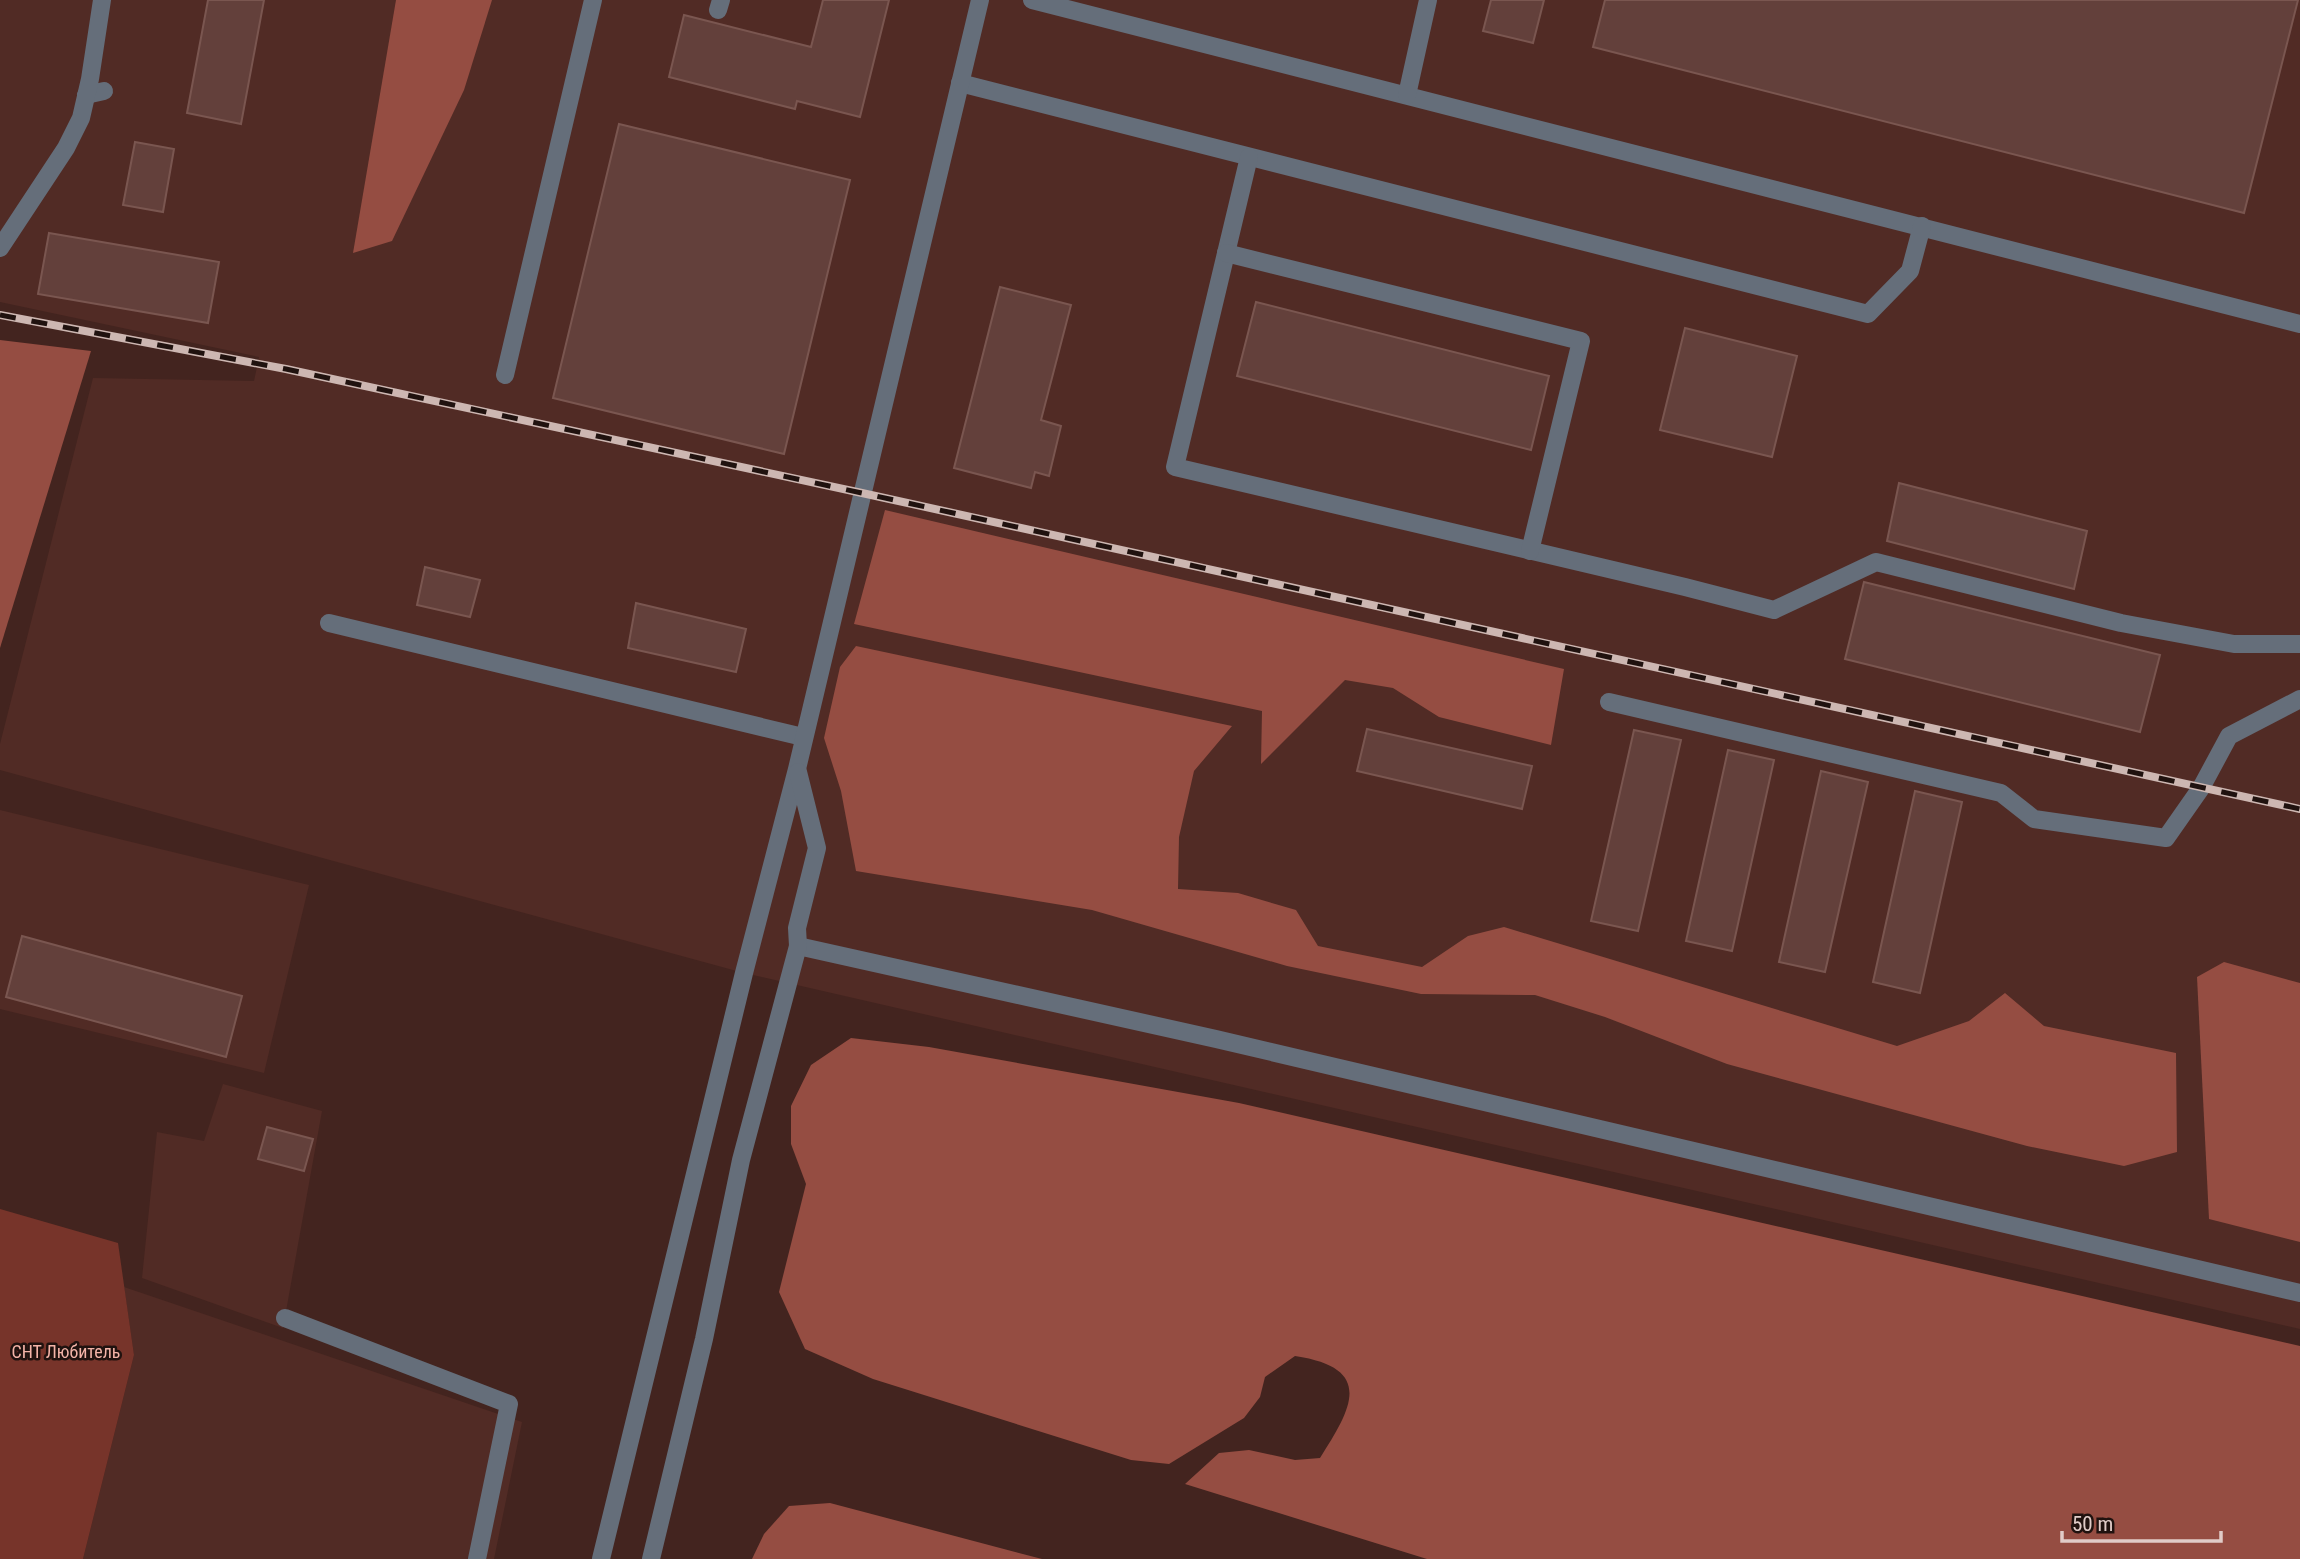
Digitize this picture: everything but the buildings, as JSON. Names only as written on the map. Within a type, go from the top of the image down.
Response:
[{"type":"street","points":[[0,248],[66,148],[95,93],[102,0]]},
{"type":"street","points":[[505,375],[593,0]]},
{"type":"street","points":[[601,1559],[744,973],[797,769],[980,0]]},
{"type":"street","points":[[1032,0],[2300,324]]},
{"type":"street","points":[[1407,95],[1428,0]]},
{"type":"street","points":[[960,83],[1868,314],[1910,271],[1922,226]]},
{"type":"street","points":[[1249,157],[1175,467],[1774,610],[1876,562],[2121,623],[2234,643],[2300,644]]},
{"type":"street","points":[[1226,253],[1581,341],[1530,551]]},
{"type":"street","points":[[329,623],[803,737]]},
{"type":"street","points":[[1609,702],[2001,793],[2034,819],[2166,838],[2202,788],[2230,736],[2300,699]]},
{"type":"street","points":[[651,1559],[704,1339],[741,1160],[798,946],[797,928],[817,848],[797,769]]},
{"type":"street","points":[[798,946],[1203,1036],[2300,1293]]},
{"type":"street","points":[[285,1318],[509,1404],[477,1559]]},
{"type":"shaded area","points":[[0,0],[2300,0],[2300,1329],[744,973],[0,770],[0,744],[93,378],[254,381],[259,357],[0,302]]},
{"type":"shaded area","points":[[396,0],[492,0],[464,90],[392,241],[353,253]]},
{"type":"shaded area","points":[[0,340],[91,351],[0,648]]},
{"type":"shaded area","points":[[885,510],[1564,669],[1551,745],[1439,717],[1393,688],[1345,680],[1261,764],[1262,711],[854,624]]},
{"type":"shaded area","points":[[856,646],[1232,726],[1194,771],[1179,837],[1178,889],[1238,893],[1296,910],[1318,946],[1422,967],[1468,936],[1504,927],[1897,1046],[1969,1021],[2005,993],[2044,1026],[2176,1053],[2177,1152],[2124,1166],[2027,1146],[1727,1064],[1605,1017],[1535,995],[1421,994],[1287,966],[1092,910],[856,871],[841,791],[824,738],[840,667]]},
{"type":"shaded area","points":[[0,810],[309,885],[264,1073],[0,1009]]},
{"type":"shaded area","points":[[2224,962],[2300,983],[2300,1242],[2209,1219],[2197,977]]},
{"type":"shaded area","points":[[851,1038],[929,1047],[1239,1103],[2300,1346],[2300,1559],[1427,1559],[1185,1484],[1219,1453],[1249,1450],[1295,1460],[1320,1458],[1341,1423],[1350,1393],[1347,1380],[1337,1370],[1320,1362],[1295,1356],[1265,1377],[1260,1397],[1244,1418],[1169,1464],[1131,1460],[873,1379],[805,1349],[779,1292],[806,1184],[791,1144],[791,1106],[811,1065]]},
{"type":"shaded area","points":[[223,1084],[322,1111],[283,1328],[142,1278],[157,1132],[204,1141]]},
{"type":"shaded area","points":[[124,1287],[522,1422],[494,1559],[83,1559],[134,1355]]},
{"type":"shaded area","points":[[830,1503],[1042,1559],[752,1559],[764,1534],[789,1506]]},
{"type":"green space","name":"СНТ Любитель","points":[[0,1209],[118,1243],[134,1355],[83,1559],[0,1559]]},
{"type":"railway","points":[[0,315],[286,369],[2300,809]]}]
